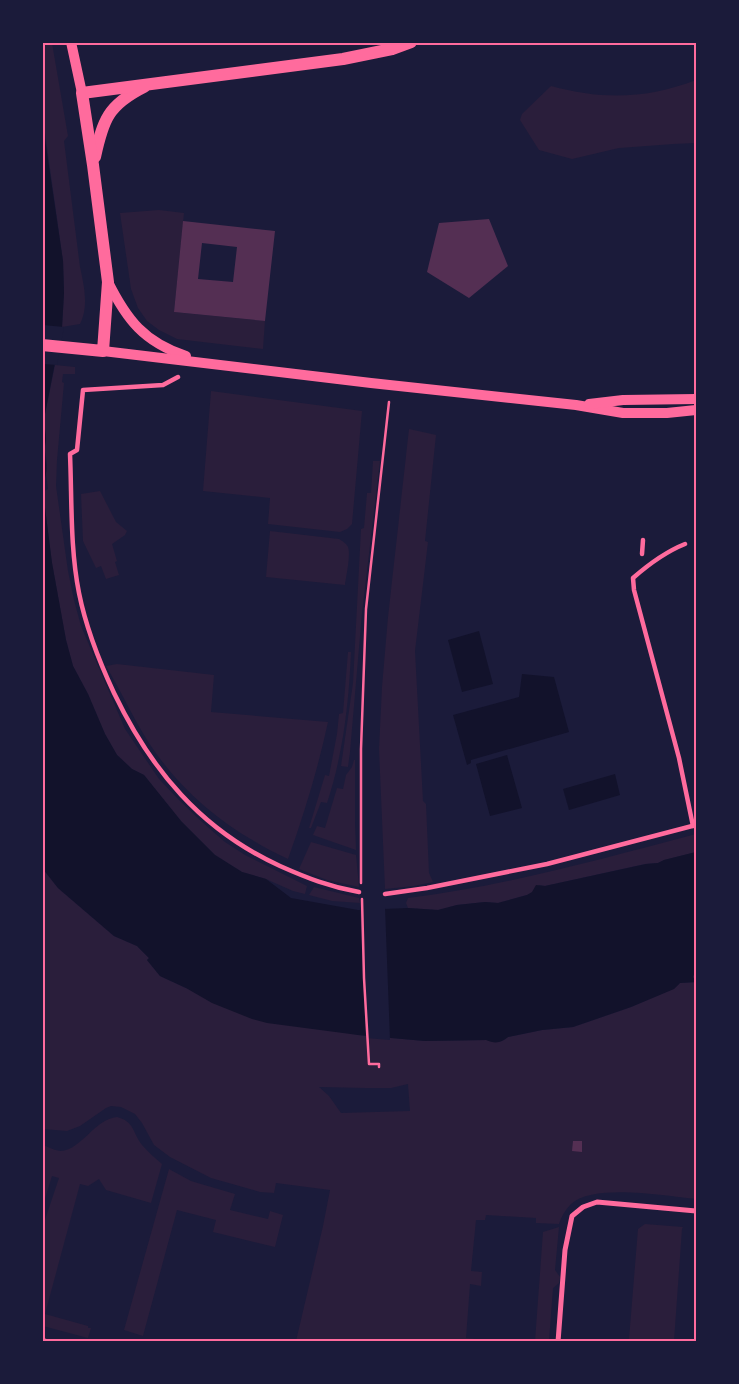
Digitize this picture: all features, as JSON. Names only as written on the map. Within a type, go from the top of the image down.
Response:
[{"type":"main road","points":[[71,42],[82,92],[108,282],[103,351]]},
{"type":"main road","points":[[82,92],[148,85],[173,80],[367,55],[411,42]]},
{"type":"main road","points":[[93,165],[101,130],[108,116],[122,100],[148,85]]},
{"type":"main road","points":[[108,282],[122,308],[146,335],[169,350],[211,364]]},
{"type":"main road","points":[[42,345],[371,384],[576,405],[623,413],[667,413],[696,410]]},
{"type":"main road","points":[[576,405],[623,400],[696,399]]},
{"type":"street","points":[[178,377],[163,385],[83,390],[76,450],[70,454],[74,558],[79,593],[96,652],[121,709],[148,755],[163,776],[199,814],[226,836],[262,858],[323,884],[360,894]]},
{"type":"street","points":[[642,554],[643,540]]},
{"type":"street","points":[[385,894],[427,888],[547,864],[695,825],[634,590],[633,578],[647,565],[685,544]]},
{"type":"street","points":[[558,1342],[565,1250],[572,1216],[583,1207],[597,1202],[696,1211]]},
{"type":"street","points":[[42,1340],[48,1342]]},
{"type":"path","points":[[362,886],[360,749],[366,609],[389,402]]},
{"type":"path","points":[[360,894],[369,1064],[379,1064],[379,1067]]},
{"type":"shaded area","points":[[42,43],[52,43],[68,136],[64,141],[85,296],[83,317],[80,324],[62,327],[63,261],[43,119]]},
{"type":"shaded area","points":[[696,80],[696,143],[619,148],[572,159],[539,150],[520,120],[522,114],[551,86],[588,94],[624,95],[660,91]]},
{"type":"shaded area","points":[[42,119],[63,261],[64,293],[62,327],[44,419],[46,470],[43,483]]},
{"type":"shaded area","points":[[159,210],[184,213],[174,312],[265,321],[263,349],[177,339],[159,330],[147,321],[138,308],[131,289],[120,213]]},
{"type":"shaded area","points":[[55,365],[75,367],[75,374],[63,374],[62,382],[64,383],[56,486],[68,571],[81,626],[125,729],[159,779],[202,822],[225,842],[245,855],[307,886],[305,894],[242,872],[215,855],[181,821],[144,775],[132,769],[117,755],[105,734],[88,694],[73,666],[66,640],[43,500],[42,492],[48,489],[44,419]]},
{"type":"shaded area","points":[[211,391],[362,411],[352,524],[340,532],[268,524],[270,498],[203,491]]},
{"type":"shaded area","points":[[409,429],[436,435],[425,541],[428,542],[415,651],[423,801],[426,804],[429,873],[433,882],[385,889],[379,749],[382,687]]},
{"type":"shaded area","points":[[373,461],[380,461],[362,613],[348,767],[341,766],[353,683],[361,529],[364,528],[367,493],[371,493]]},
{"type":"shaded area","points":[[100,491],[116,522],[127,531],[125,535],[112,544],[119,575],[106,579],[101,566],[96,568],[83,541],[81,494]]},
{"type":"shaded area","points":[[42,500],[45,508],[52,563],[66,640],[73,666],[88,694],[105,734],[117,755],[132,769],[144,775],[181,821],[215,855],[242,872],[266,879],[291,898],[358,910],[408,908],[438,910],[457,905],[485,902],[498,903],[527,895],[532,892],[536,885],[545,886],[658,863],[696,852],[696,974],[693,977],[696,982],[680,983],[674,989],[631,1007],[573,1027],[542,1030],[508,1037],[500,1042],[492,1042],[486,1040],[425,1041],[358,1035],[267,1023],[212,1003],[160,976],[147,960],[149,958],[137,946],[114,936],[58,888],[43,869]]},
{"type":"shaded area","points":[[270,531],[343,541],[349,551],[345,585],[266,577]]},
{"type":"shaded area","points":[[479,631],[493,684],[462,692],[448,640]]},
{"type":"shaded area","points":[[348,652],[351,652],[349,690],[333,785],[327,803],[321,802],[311,828],[309,828],[325,775],[329,776],[339,714],[343,713]]},
{"type":"shaded area","points":[[117,664],[214,675],[211,712],[328,722],[320,757],[288,859],[238,832],[209,810],[170,772],[143,734],[106,666]]},
{"type":"shaded area","points":[[522,674],[554,677],[569,732],[471,760],[471,763],[467,765],[453,715],[519,697]]},
{"type":"shaded area","points":[[507,755],[522,808],[490,816],[476,764]]},
{"type":"shaded area","points":[[354,760],[356,850],[313,835],[317,826],[325,828],[337,788],[343,789],[346,775],[352,767]]},
{"type":"shaded area","points":[[615,774],[620,795],[569,810],[563,789]]},
{"type":"shaded area","points":[[696,834],[696,852],[658,863],[645,864],[545,886],[539,885],[532,893],[498,903],[485,902],[457,905],[438,910],[408,908],[406,903],[408,898],[517,879]]},
{"type":"shaded area","points":[[311,842],[356,855],[359,887],[327,880],[299,869]]},
{"type":"shaded area","points":[[43,869],[58,888],[114,936],[137,946],[149,958],[147,960],[160,976],[186,988],[358,1035],[425,1041],[487,1040],[498,1042],[508,1037],[542,1030],[573,1027],[631,1007],[673,989],[680,983],[696,982],[696,1199],[631,1192],[613,1192],[582,1198],[571,1204],[559,1224],[536,1223],[536,1218],[486,1215],[485,1220],[476,1220],[471,1271],[482,1272],[481,1286],[470,1284],[466,1338],[477,1339],[476,1341],[296,1341],[330,1190],[276,1183],[274,1193],[260,1192],[211,1178],[170,1157],[154,1145],[135,1114],[121,1107],[111,1106],[106,1108],[80,1126],[67,1131],[43,1129]],"holes":[[[408,1084],[410,1111],[341,1113],[329,1096],[319,1087],[391,1088]]]},
{"type":"shaded area","points":[[314,887],[359,898],[360,903],[332,901],[309,895]]},
{"type":"shaded area","points":[[117,1117],[130,1125],[142,1145],[162,1164],[151,1203],[106,1190],[99,1179],[88,1186],[80,1184],[45,1314],[88,1326],[88,1328],[91,1328],[88,1338],[43,1326],[43,1226],[59,1178],[52,1176],[43,1205],[43,1145],[59,1151],[68,1149],[75,1146],[102,1123]]},
{"type":"shaded area","points":[[169,1169],[191,1181],[235,1194],[230,1210],[268,1219],[270,1211],[283,1215],[275,1247],[213,1232],[216,1220],[177,1210],[143,1336],[124,1330]]},
{"type":"shaded area","points":[[645,1224],[683,1227],[674,1341],[632,1341],[632,1339],[629,1339],[638,1229]]},
{"type":"shaded area","points":[[559,1227],[555,1270],[560,1277],[559,1283],[553,1288],[549,1341],[535,1341],[543,1232]]},
{"type":"pier","points":[[43,325],[64,327],[57,365],[43,364]]},
{"type":"pier","points":[[360,907],[385,907],[390,1040],[366,1038]]},
{"type":"building","points":[[489,219],[508,266],[469,298],[427,272],[439,223]]},
{"type":"building","points":[[183,221],[275,231],[265,321],[174,312]],"holes":[[[202,243],[237,247],[233,282],[198,279]]]},
{"type":"building","points":[[573,1141],[582,1141],[582,1152],[572,1151]]}]
